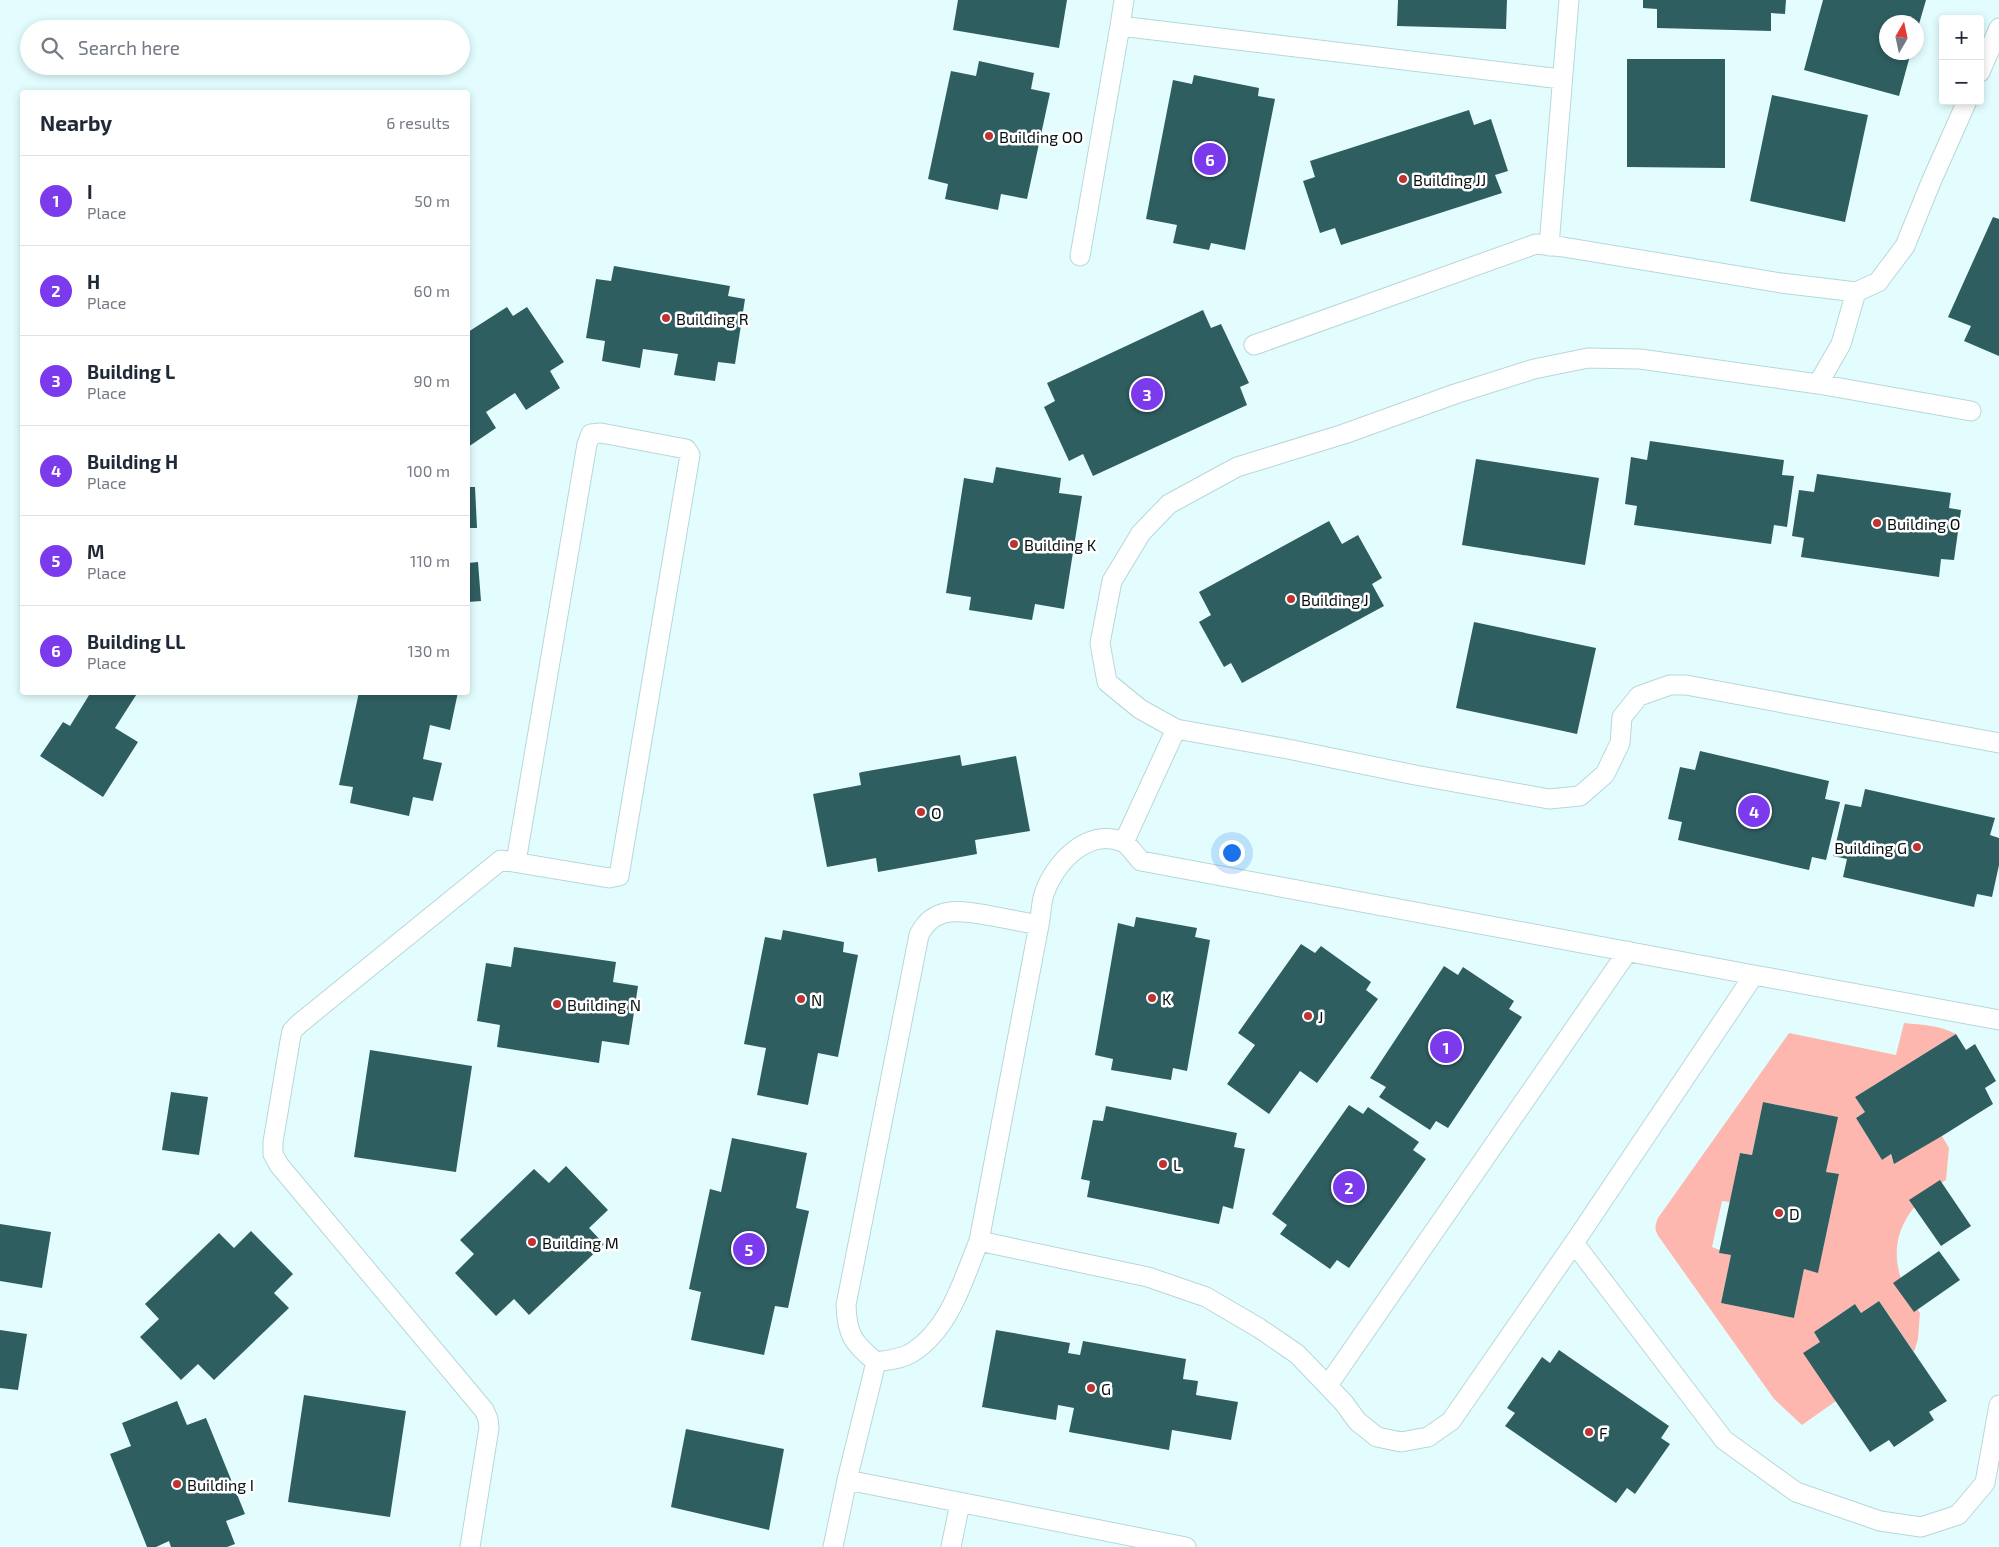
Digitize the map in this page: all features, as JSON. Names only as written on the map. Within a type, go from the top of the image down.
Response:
[{"type":"lane","points":[[1080,256],[1124,0]]},
{"type":"lane","points":[[1549,246],[1561,79],[1569,0]]},
{"type":"lane","points":[[1120,26],[1561,79]]},
{"type":"lane","points":[[1984,63],[1999,28]]},
{"type":"lane","points":[[1254,345],[1536,244],[1781,283],[1856,292],[1878,282],[1905,246],[1965,105]]},
{"type":"lane","points":[[1818,384],[1841,344],[1856,292]]},
{"type":"lane","points":[[1972,411],[1818,384],[1640,359],[1588,358],[1534,369],[1455,394],[1344,434],[1237,467],[1169,504],[1141,533],[1112,581],[1100,643],[1107,682],[1140,709],[1176,729],[1549,799],[1580,796],[1605,774],[1620,743],[1622,717],[1639,696],[1670,685],[1686,685],[1999,743]]},
{"type":"lane","points":[[470,1547],[489,1428],[488,1419],[477,1402],[279,1164],[273,1154],[273,1142],[292,1031],[500,860],[609,878],[619,876],[689,459],[689,451],[686,449],[601,433],[591,434],[516,862]]},
{"type":"lane","points":[[1124,842],[1176,729]]},
{"type":"lane","points":[[1039,925],[964,911],[948,912],[929,921],[919,936],[846,1305],[847,1320],[852,1340],[876,1362],[894,1360],[912,1353],[927,1340],[942,1322],[953,1303],[979,1241],[1039,925],[1044,894],[1064,859],[1082,846],[1100,838],[1124,842],[1141,861],[1999,1020]]},
{"type":"lane","points":[[1328,1385],[1628,951]]},
{"type":"lane","points":[[979,1241],[1148,1277],[1206,1297],[1259,1328],[1297,1354],[1328,1385],[1357,1421],[1378,1437],[1402,1442],[1428,1438],[1451,1421],[1754,976]]},
{"type":"lane","points":[[1574,1243],[1724,1440],[1796,1492],[1880,1521],[1922,1527],[1958,1515],[1984,1483],[1999,1404]]},
{"type":"lane","points":[[833,1547],[847,1480],[876,1362]]},
{"type":"lane","points":[[847,1480],[1186,1547]]},
{"type":"lane","points":[[951,1547],[960,1503]]},
{"type":"shaded area","points":[[1904,1023],[1937,1027],[1956,1034],[1855,1097],[1865,1112],[1856,1118],[1882,1160],[1890,1154],[1894,1163],[1942,1136],[1949,1148],[1946,1180],[1928,1193],[1914,1208],[1904,1224],[1898,1240],[1897,1257],[1900,1275],[1908,1294],[1920,1313],[1918,1339],[1914,1352],[1879,1301],[1861,1313],[1855,1304],[1814,1332],[1820,1342],[1804,1353],[1836,1401],[1802,1425],[1774,1399],[1659,1237],[1656,1223],[1789,1033],[1896,1055]],"holes":[[[1763,1102],[1837,1117],[1826,1172],[1839,1175],[1818,1272],[1804,1269],[1794,1318],[1721,1303],[1731,1255],[1719,1253],[1720,1250],[1712,1247],[1722,1201],[1730,1202],[1740,1153],[1752,1155]]]},
{"type":"building","points":[[958,0],[1067,0],[1059,48],[953,30]]},
{"type":"building","points":[[1398,0],[1507,0],[1506,29],[1397,26]]},
{"type":"building","points":[[1643,0],[1786,0],[1785,14],[1771,13],[1771,31],[1657,28],[1657,9],[1643,8]]},
{"type":"building","points":[[1823,0],[1926,0],[1922,15],[1879,15],[1879,60],[1909,60],[1899,96],[1804,70]]},
{"type":"building","points":[[1627,59],[1725,59],[1725,168],[1627,167]]},
{"type":"building","name":"Building OO","points":[[979,61],[1034,73],[1031,89],[1050,93],[1027,199],[1001,194],[998,210],[945,199],[948,184],[928,179],[951,71],[976,76]]},
{"type":"building","points":[[1194,75],[1259,88],[1258,96],[1275,99],[1245,250],[1211,243],[1209,250],[1173,243],[1177,225],[1146,219],[1173,80],[1192,84]]},
{"type":"building","points":[[1772,95],[1868,115],[1845,222],[1750,201]]},
{"type":"building","name":"Building JJ","points":[[1469,110],[1474,125],[1491,119],[1508,171],[1495,175],[1502,193],[1341,245],[1335,228],[1320,233],[1303,181],[1315,177],[1310,161]]},
{"type":"building","points":[[1993,217],[1999,219],[1999,356],[1964,341],[1971,326],[1948,317]]},
{"type":"building","name":"Building R","points":[[614,266],[730,286],[728,296],[745,299],[735,364],[718,362],[715,381],[674,375],[678,354],[643,349],[640,368],[602,361],[605,341],[586,338],[596,279],[611,281]]},
{"type":"building","points":[[507,307],[513,316],[527,307],[564,362],[550,371],[560,388],[526,410],[515,393],[486,412],[496,428],[470,446],[470,331]]},
{"type":"building","points":[[1203,310],[1211,328],[1221,324],[1249,383],[1240,387],[1247,405],[1093,476],[1083,454],[1069,461],[1044,407],[1055,401],[1047,383]]},
{"type":"building","points":[[1650,441],[1784,460],[1782,475],[1794,476],[1787,527],[1774,525],[1771,544],[1634,525],[1637,506],[1625,504],[1631,457],[1647,460]]},
{"type":"building","points":[[1476,459],[1599,478],[1585,565],[1462,545]]},
{"type":"building","name":"Building K","points":[[996,467],[1061,478],[1059,493],[1082,496],[1064,609],[1035,604],[1032,620],[969,610],[971,597],[946,593],[964,478],[993,483]]},
{"type":"building","name":"Building O","points":[[1817,474],[1951,493],[1949,508],[1961,510],[1954,560],[1941,559],[1939,577],[1801,557],[1804,538],[1792,536],[1799,490],[1814,492]]},
{"type":"building","points":[[470,487],[475,487],[477,528],[470,528]]},
{"type":"building","name":"Building J","points":[[1329,521],[1342,544],[1358,535],[1382,578],[1372,584],[1384,606],[1242,683],[1231,663],[1224,667],[1199,622],[1211,615],[1199,592]]},
{"type":"building","points":[[478,562],[481,601],[470,602],[470,563]]},
{"type":"building","points":[[1474,622],[1596,648],[1577,734],[1456,708]]},
{"type":"building","points":[[89,695],[136,695],[115,728],[138,742],[103,797],[40,756],[63,722],[70,726]]},
{"type":"building","points":[[358,695],[457,695],[450,730],[430,725],[423,759],[442,763],[433,801],[413,797],[409,816],[350,803],[353,787],[339,785]]},
{"type":"building","points":[[1700,751],[1829,781],[1825,799],[1840,802],[1826,860],[1812,857],[1809,870],[1678,840],[1682,822],[1668,819],[1680,767],[1695,770]]},
{"type":"building","name":"O","points":[[960,755],[962,766],[1016,756],[1030,831],[975,840],[977,854],[878,872],[876,858],[827,867],[813,794],[861,785],[859,773],[862,772]]},
{"type":"building","name":"Building G","points":[[1865,789],[1995,818],[1990,835],[1999,838],[1999,865],[1992,897],[1977,894],[1974,907],[1843,877],[1847,859],[1833,856],[1845,804],[1861,807]]},
{"type":"building","name":"K","points":[[1136,917],[1197,928],[1195,937],[1210,940],[1187,1071],[1173,1068],[1171,1080],[1111,1070],[1113,1059],[1095,1055],[1118,923],[1134,927]]},
{"type":"building","name":"N","points":[[783,930],[844,942],[843,952],[858,955],[838,1057],[818,1053],[808,1105],[757,1095],[766,1048],[744,1044],[765,937],[781,940]]},
{"type":"building","name":"J","points":[[1301,944],[1315,953],[1321,946],[1371,982],[1366,990],[1378,999],[1317,1083],[1300,1071],[1269,1114],[1227,1084],[1255,1045],[1238,1033]]},
{"type":"building","name":"Building N","points":[[514,947],[616,962],[613,982],[638,986],[629,1045],[602,1041],[599,1063],[497,1047],[500,1025],[477,1021],[486,963],[511,967]]},
{"type":"building","points":[[1444,966],[1458,975],[1463,967],[1514,1001],[1509,1009],[1522,1017],[1448,1128],[1436,1121],[1430,1130],[1379,1097],[1386,1087],[1370,1078]]},
{"type":"building","points":[[1956,1034],[1966,1050],[1975,1044],[1996,1081],[1985,1088],[1993,1104],[1894,1164],[1891,1154],[1882,1160],[1856,1118],[1865,1112],[1855,1097]]},
{"type":"building","points":[[370,1050],[472,1066],[456,1172],[354,1157]]},
{"type":"building","points":[[171,1092],[208,1097],[199,1155],[162,1150]]},
{"type":"building","name":"D","points":[[1763,1102],[1838,1117],[1826,1172],[1839,1174],[1818,1273],[1804,1269],[1794,1318],[1721,1303],[1731,1255],[1719,1253],[1740,1153],[1752,1155]]},
{"type":"building","points":[[1349,1105],[1363,1114],[1368,1107],[1419,1142],[1413,1150],[1426,1159],[1349,1268],[1337,1260],[1330,1269],[1280,1234],[1287,1225],[1272,1214]]},
{"type":"building","name":"L","points":[[1106,1106],[1237,1133],[1234,1147],[1245,1149],[1233,1209],[1223,1206],[1219,1224],[1087,1197],[1090,1181],[1081,1179],[1093,1120],[1103,1121]]},
{"type":"building","points":[[732,1138],[807,1153],[796,1208],[809,1211],[788,1308],[775,1306],[764,1355],[691,1340],[701,1292],[689,1289],[710,1189],[721,1192]]},
{"type":"building","name":"Building M","points":[[566,1166],[608,1210],[589,1228],[604,1244],[529,1315],[514,1299],[496,1316],[455,1273],[474,1254],[460,1240],[534,1169],[549,1183]]},
{"type":"building","points":[[1940,1180],[1971,1226],[1941,1246],[1909,1200]]},
{"type":"building","points":[[0,1224],[51,1232],[42,1288],[0,1281]]},
{"type":"building","points":[[251,1231],[293,1274],[274,1293],[289,1308],[214,1380],[198,1364],[181,1380],[140,1337],[159,1319],[145,1304],[219,1233],[234,1248]]},
{"type":"building","points":[[1939,1251],[1960,1280],[1914,1312],[1893,1283]]},
{"type":"building","points":[[1879,1301],[1947,1401],[1929,1412],[1934,1420],[1894,1447],[1889,1440],[1870,1452],[1803,1353],[1820,1342],[1814,1332],[1855,1304],[1861,1313]]},
{"type":"building","points":[[0,1330],[27,1334],[18,1390],[0,1388]]},
{"type":"building","name":"G","points":[[996,1330],[1070,1343],[1068,1353],[1080,1355],[1083,1341],[1186,1359],[1183,1379],[1198,1381],[1196,1395],[1238,1402],[1231,1440],[1172,1430],[1169,1450],[1069,1432],[1074,1408],[1058,1405],[1056,1420],[982,1407]]},
{"type":"building","name":"F","points":[[1559,1350],[1669,1426],[1661,1438],[1670,1444],[1635,1494],[1627,1488],[1616,1503],[1505,1426],[1515,1413],[1507,1408],[1542,1357],[1550,1363]]},
{"type":"building","points":[[304,1395],[406,1411],[390,1517],[288,1502]]},
{"type":"building","name":"Building I","points":[[177,1401],[187,1425],[206,1418],[245,1514],[226,1521],[235,1544],[227,1547],[171,1547],[169,1541],[156,1547],[147,1547],[110,1454],[131,1446],[122,1423]]},
{"type":"building","points":[[686,1429],[784,1449],[769,1530],[671,1507]]},
{"type":"place","name":"Building OO","points":[[989,136]]},
{"type":"place","name":"Building LL","points":[[1210,159]]},
{"type":"place","name":"Building JJ","points":[[1403,179]]},
{"type":"place","name":"Building R","points":[[666,318]]},
{"type":"place","name":"Building L","points":[[1147,394]]},
{"type":"place","name":"Building O","points":[[1877,523]]},
{"type":"place","name":"Building K","points":[[1014,544]]},
{"type":"place","name":"Building J","points":[[1291,599]]},
{"type":"place","name":"Building H","points":[[1754,811]]},
{"type":"place","name":"O","points":[[921,812]]},
{"type":"place","name":"Building G","points":[[1917,847]]},
{"type":"place","name":"K","points":[[1152,998]]},
{"type":"place","name":"N","points":[[801,999]]},
{"type":"place","name":"Building N","points":[[557,1004]]},
{"type":"place","name":"J","points":[[1308,1016]]},
{"type":"place","name":"I","points":[[1446,1047]]},
{"type":"place","name":"L","points":[[1163,1164]]},
{"type":"place","name":"H","points":[[1349,1187]]},
{"type":"place","name":"D","points":[[1779,1213]]},
{"type":"place","name":"Building M","points":[[532,1242]]},
{"type":"place","name":"M","points":[[749,1249]]},
{"type":"place","name":"G","points":[[1091,1388]]},
{"type":"place","name":"F","points":[[1589,1432]]},
{"type":"place","name":"Building I","points":[[177,1484]]}]
